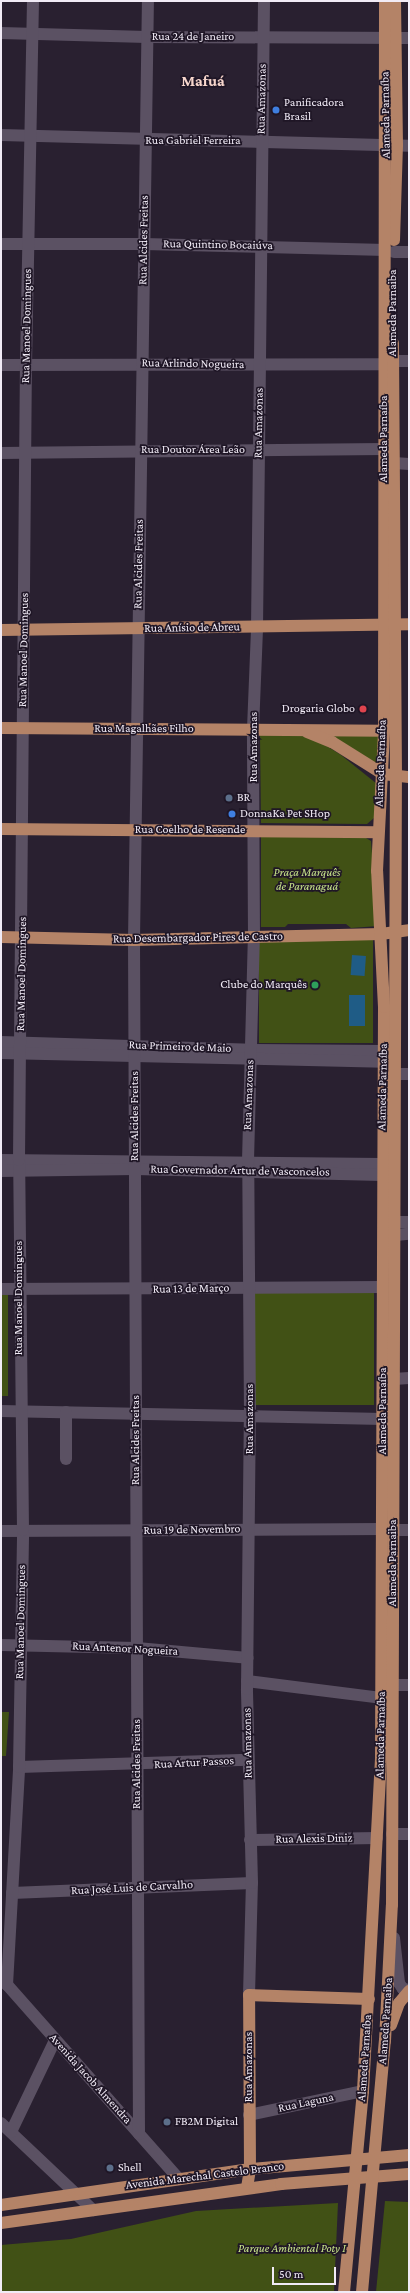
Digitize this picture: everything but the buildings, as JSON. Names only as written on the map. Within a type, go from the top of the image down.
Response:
[{"type":"main road","points":[[385,1],[390,38]]},
{"type":"main road","points":[[390,38],[395,1]]},
{"type":"main road","name":"Alameda Parnaíba","points":[[390,38],[398,145],[390,251],[389,362],[384,449],[388,625],[396,777],[394,1074],[395,1222]]},
{"type":"main road","name":"Alameda Parnaiba","points":[[388,625],[394,463],[389,362]]},
{"type":"main road","name":"Rua Anísio de Abreu","points":[[1,630],[257,628],[409,624]]},
{"type":"main road","name":"Alameda Parnaíba","points":[[344,2292],[360,2136],[369,1999],[380,1797],[381,1698],[388,1530],[383,1419],[382,1287],[388,1235],[382,1222],[383,1056],[381,934],[377,872],[378,832],[383,774],[388,625]]},
{"type":"main road","name":"Rua Magalhães Filho","points":[[1,728],[287,729],[384,731]]},
{"type":"main road","name":"Rua Magalhães Filho","points":[[287,729],[303,731],[332,742],[383,774],[396,777],[409,777]]},
{"type":"main road","name":"Rua Coelho de Resende","points":[[1,829],[378,832]]},
{"type":"main road","points":[[395,932],[409,930]]},
{"type":"main road","name":"Rua Desembargador Pires de Castro","points":[[1,937],[134,940],[381,934],[395,932]]},
{"type":"main road","name":"Alameda Parnaiba","points":[[362,2292],[386,2041],[392,1905],[394,1685],[388,1530],[394,1379],[388,1235],[395,1222]]},
{"type":"main road","points":[[386,2041],[397,2007],[409,1991]]},
{"type":"main road","points":[[249,1995],[369,1999]]},
{"type":"main road","name":"Rua Amazonas","points":[[247,2188],[250,2169],[249,1995]]},
{"type":"main road","name":"Avenida Marechal Castelo Branco","points":[[1,2205],[250,2169],[409,2156]]},
{"type":"main road","name":"Avenida Marechal Castelo Branco","points":[[1,2223],[247,2188],[409,2174]]},
{"type":"street","name":"Rua Manoel Domingues","points":[[4,1981],[10,1947],[19,1767],[23,1530],[20,1411],[19,1166],[22,938],[22,728],[27,452],[26,365],[33,1]]},
{"type":"street","name":"Rua Alcides Freitas","points":[[139,2134],[136,1530],[137,1290],[134,940],[137,629],[148,1]]},
{"type":"street","name":"Rua Amazonas","points":[[249,1995],[252,1883],[247,1681],[250,1417],[248,1166],[254,937],[255,831],[253,729],[257,628],[260,246],[264,1]]},
{"type":"street","name":"Rua 24 de Janeiro","points":[[1,33],[147,37],[409,38]]},
{"type":"street","name":"Rua Gabriel Ferreira","points":[[1,135],[146,140],[262,141],[398,145]]},
{"type":"street","name":"Rua Quintino Bocaiúva","points":[[1,244],[260,246],[409,252]]},
{"type":"street","name":"Rua Arlindo Nogueira","points":[[1,365],[260,365],[409,361]]},
{"type":"street","name":"Rua Doutor Área Leão","points":[[1,452],[384,449]]},
{"type":"street","points":[[394,463],[409,464]]},
{"type":"street","name":"Rua Primeiro de Maio","points":[[1,1042],[21,1047],[250,1055],[383,1056]]},
{"type":"street","name":"Rua Primeiro de Maio","points":[[1,1053],[21,1047]]},
{"type":"street","points":[[394,1074],[409,1074]]},
{"type":"street","name":"Rua Governador Artur de Vasconcelos","points":[[1,1160],[19,1166]]},
{"type":"street","name":"Rua Governador Artur de Vasconcelos","points":[[1,1171],[19,1166],[135,1165],[382,1169]]},
{"type":"street","points":[[382,1222],[409,1222]]},
{"type":"street","points":[[388,1235],[409,1234]]},
{"type":"street","name":"Rua 13 de Março","points":[[1,1289],[137,1290],[382,1287]]},
{"type":"street","points":[[394,1379],[409,1378]]},
{"type":"street","points":[[1,1411],[383,1419]]},
{"type":"street","points":[[66,1412],[66,1460]]},
{"type":"street","name":"Rua 19 de Novembro","points":[[1,1531],[249,1529],[409,1530]]},
{"type":"street","name":"Rua Antenor Nogueira","points":[[1,1645],[137,1648],[248,1658]]},
{"type":"street","points":[[247,1681],[381,1698]]},
{"type":"street","points":[[394,1685],[409,1684]]},
{"type":"street","name":"Rua Artur Passos","points":[[19,1767],[137,1766],[248,1760]]},
{"type":"street","points":[[392,1834],[409,1834]]},
{"type":"street","name":"Rua Alexis Diniz","points":[[250,1840],[377,1838]]},
{"type":"street","name":"Rua José Luis de Carvalho","points":[[12,1893],[252,1883]]},
{"type":"street","name":"Alameda Parnaiba","points":[[392,1905],[398,1983],[404,1989],[409,1991]]},
{"type":"street","name":"Rua Manoel Domingues","points":[[1,1962],[10,1947]]},
{"type":"street","name":"Avenida Jacob Almendra","points":[[4,1981],[179,2179]]},
{"type":"street","points":[[55,2040],[5,2130],[77,2193],[94,2210]]},
{"type":"street","name":"Rua Laguna","points":[[249,2115],[363,2091]]},
{"type":"green space","points":[[260,734],[296,734],[319,741],[341,755],[377,784],[374,818],[367,824],[261,823]]},
{"type":"green space","points":[[331,735],[380,736],[379,765]]},
{"type":"green space","name":"Praça Marquês de Paranaguá","points":[[261,835],[366,838],[371,841],[378,926],[351,928],[346,924],[288,924],[285,927],[261,927]]},
{"type":"green space","name":"Clube do Marquês","points":[[259,939],[373,939],[373,1043],[259,1043]]},
{"type":"green space","points":[[251,1292],[374,1292],[374,1405],[251,1405]]},
{"type":"green space","points":[[1,1295],[8,1295],[8,1396],[1,1396]]},
{"type":"green space","points":[[1,1712],[9,1712],[6,1756],[1,1756]]},
{"type":"green space","points":[[385,2201],[409,2202],[409,2292],[376,2292]]},
{"type":"green space","name":"Parque Ambiental Poty I","points":[[338,2203],[334,2292],[1,2292],[1,2245],[71,2239],[196,2211]]},
{"type":"water","points":[[352,955],[366,956],[365,976],[351,975]]},
{"type":"water","points":[[349,995],[365,995],[365,1026],[349,1026]]},
{"type":"place","name":"Panificadora Brasil","points":[[276,110]]},
{"type":"place","name":"Drogaria Globo","points":[[363,709]]},
{"type":"place","name":"BR","points":[[229,798]]},
{"type":"place","name":"DonnaKa Pet SHop","points":[[232,814]]},
{"type":"place","name":"Clube do Marquês","points":[[315,985]]},
{"type":"place","name":"FB2M Digital","points":[[167,2122]]},
{"type":"place","name":"Shell","points":[[110,2168]]},
{"type":"district","name":"Mafuá","points":[[203,81]]}]
